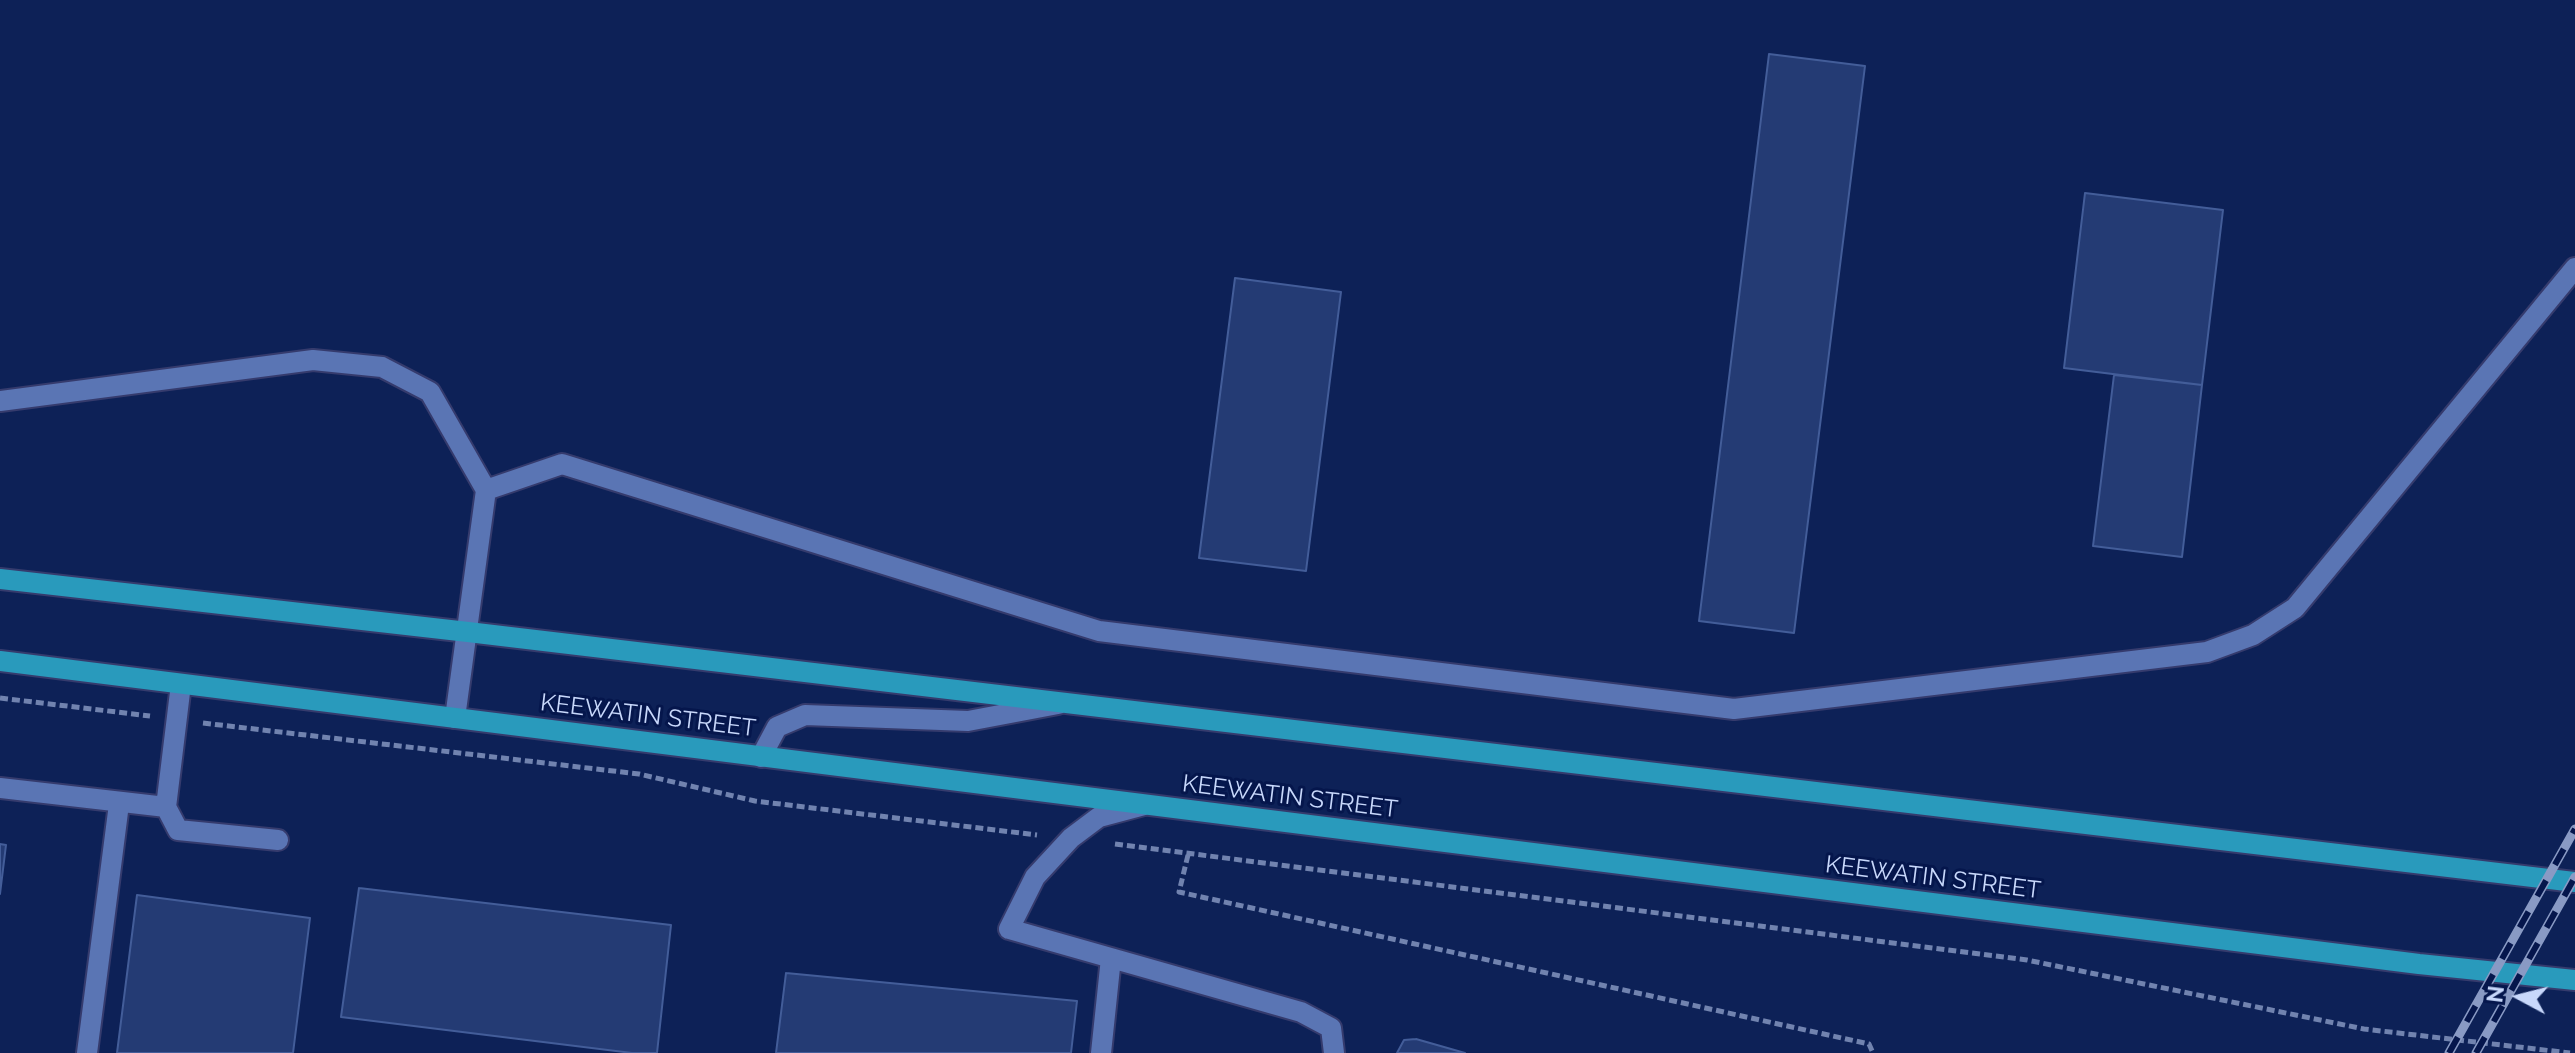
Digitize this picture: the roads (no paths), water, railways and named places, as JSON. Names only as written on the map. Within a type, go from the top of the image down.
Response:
[{"type":"main road","points":[[0,579],[2575,882]]},
{"type":"main road","name":"KEEWATIN STREET","points":[[0,661],[2419,964],[2575,980]]},
{"type":"lane","points":[[486,490],[562,464],[1099,631],[1734,709],[2207,652],[2253,635],[2295,608],[2575,268]]},
{"type":"lane","points":[[0,401],[313,360],[382,367],[430,392],[486,490],[455,718]]},
{"type":"lane","points":[[181,684],[166,807],[178,830],[278,840]]},
{"type":"lane","points":[[761,757],[777,727],[805,715],[968,721],[1066,703]]},
{"type":"lane","points":[[0,788],[166,807]]},
{"type":"lane","points":[[87,1053],[119,804]]},
{"type":"lane","points":[[1144,805],[1099,817],[1071,838],[1035,877],[1009,929],[1301,1012],[1331,1028],[1334,1053]]},
{"type":"lane","points":[[1101,1053],[1111,958]]},
{"type":"railway","points":[[2449,1053],[2575,829]]},
{"type":"railway","points":[[2476,1053],[2575,877]]}]
